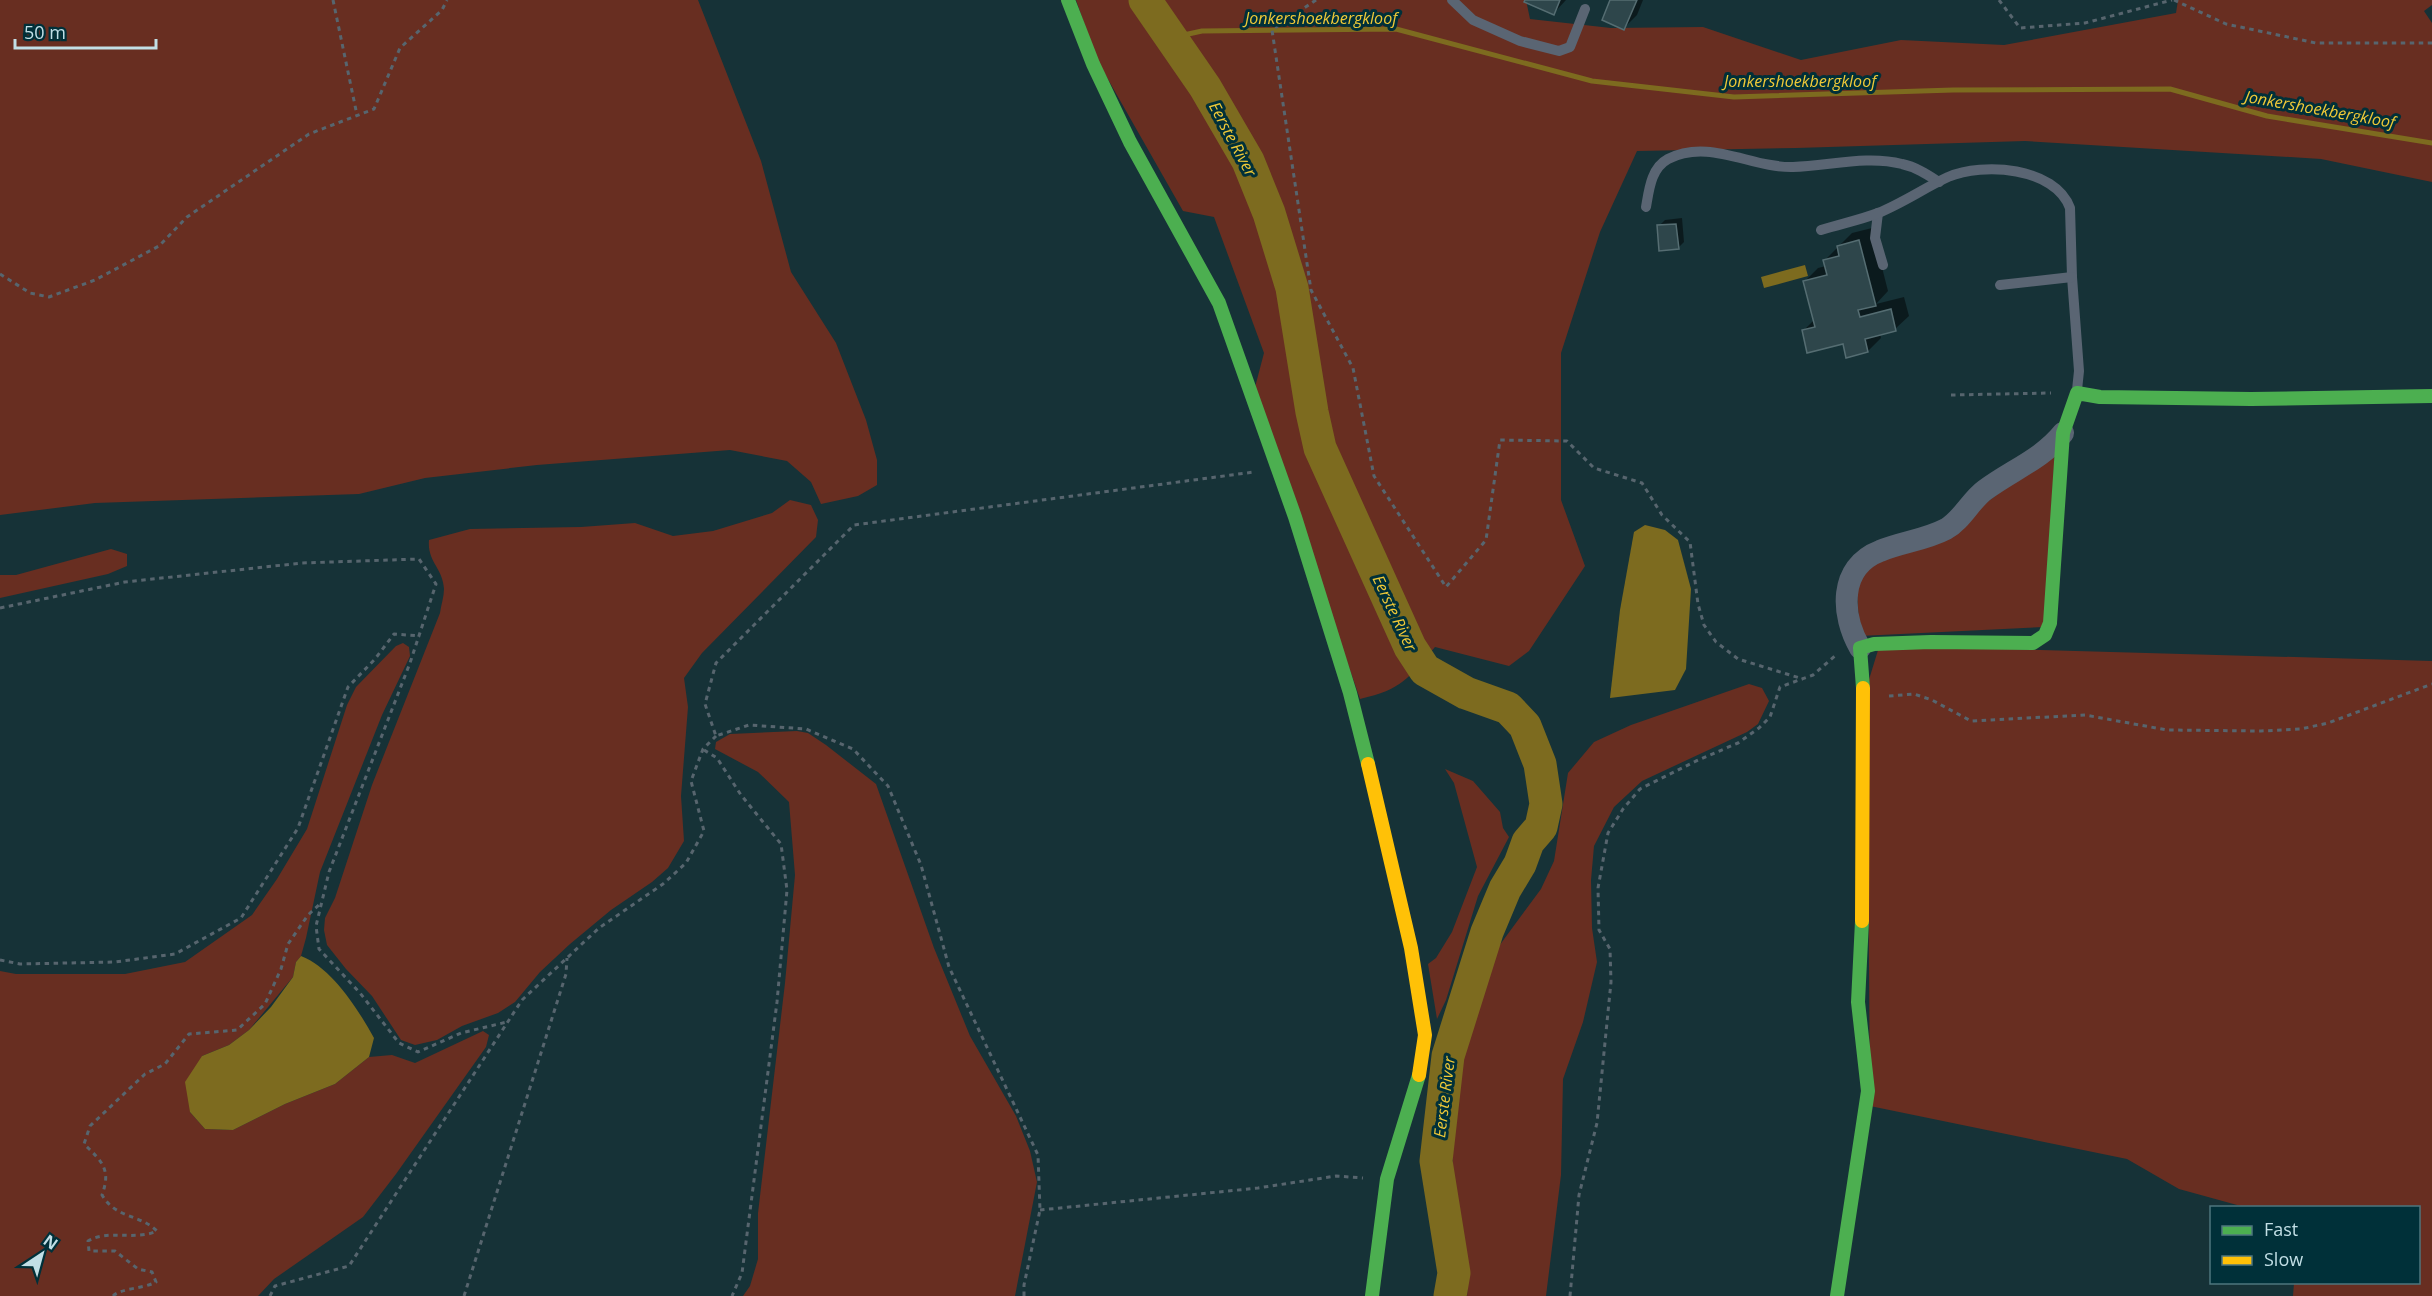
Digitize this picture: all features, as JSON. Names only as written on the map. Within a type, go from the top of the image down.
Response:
[{"type":"street","points":[[1068,0],[1093,64],[1130,142],[1219,303],[1278,469],[1350,693],[1411,948],[1425,1035],[1420,1071],[1387,1179],[1372,1296]]},
{"type":"street","points":[[1856,642],[1874,644],[2033,643],[2045,635],[2050,623],[2063,433],[2077,393],[2100,397],[2204,398],[2432,396]]},
{"type":"street","points":[[1837,1296],[1868,1091],[1858,1002],[1863,912],[1861,872],[1864,699],[1856,642],[1846,611],[1846,590],[1852,576],[1863,561],[1878,551],[1921,539],[1949,528],[1983,491],[2031,462],[2063,433]]},
{"type":"lane","points":[[1452,0],[1473,21],[1520,41],[1559,51],[1570,47],[1585,9]]},
{"type":"lane","points":[[1646,207],[1652,178],[1666,160],[1685,153],[1708,152],[1732,155],[1760,164],[1792,167],[1876,160],[1904,164],[1939,182]]},
{"type":"lane","points":[[1821,230],[1878,213],[1949,177],[1981,170],[2001,169],[2044,180],[2067,198],[2070,208],[2072,277],[2079,371],[2077,393]]},
{"type":"lane","points":[[1878,213],[1875,238],[1883,266]]},
{"type":"lane","points":[[2000,285],[2072,277]]},
{"type":"path","points":[[333,0],[357,115]]},
{"type":"path","points":[[0,274],[30,292],[49,297],[95,280],[159,246],[187,217],[309,134],[374,109],[400,48],[442,10],[447,0]]},
{"type":"path","points":[[1316,0],[1272,30],[1311,290],[1353,368],[1374,476],[1446,586],[1486,540],[1500,440],[1567,441],[1594,468],[1642,483],[1662,515],[1690,542],[1698,604],[1704,625],[1716,642],[1738,659],[1803,679]]},
{"type":"path","points":[[1999,0],[2020,28],[2085,23],[2173,0],[2226,24],[2316,43],[2432,44]]},
{"type":"path","points":[[1951,395],[2077,393]]},
{"type":"path","points":[[716,736],[705,704],[716,663],[854,525],[1278,469]]},
{"type":"path","points":[[0,608],[125,582],[302,563],[419,559],[436,584],[420,636],[329,872],[316,926],[318,949],[360,993],[399,1043],[418,1052],[461,1033],[507,1022]]},
{"type":"path","points":[[0,960],[20,964],[115,962],[175,954],[241,918],[298,828],[348,687],[375,659],[394,634],[420,636]]},
{"type":"path","points":[[1570,1296],[1579,1195],[1597,1123],[1611,982],[1610,949],[1599,930],[1598,888],[1608,833],[1623,809],[1640,789],[1695,760],[1738,743],[1770,717],[1779,687],[1803,679],[1856,642]]},
{"type":"path","points":[[1864,699],[1914,694],[1932,700],[1971,721],[2085,715],[2167,730],[2261,731],[2301,729],[2328,723],[2432,684]]},
{"type":"path","points":[[270,1296],[275,1286],[349,1266],[522,1000],[599,928],[663,884],[686,863],[704,831],[691,781],[703,749],[716,736],[749,725],[806,729],[853,748],[888,786],[921,865],[948,967],[1038,1155],[1040,1210],[1024,1285],[1024,1296]]},
{"type":"path","points":[[703,749],[717,758],[741,795],[781,844],[787,890],[777,1002],[742,1273],[732,1296]]},
{"type":"path","points":[[113,1296],[118,1291],[145,1288],[156,1282],[152,1272],[138,1269],[115,1251],[89,1251],[88,1241],[97,1236],[145,1236],[157,1231],[149,1223],[124,1216],[107,1204],[102,1195],[108,1179],[101,1160],[84,1144],[90,1126],[145,1074],[165,1064],[189,1034],[237,1030],[265,1004],[281,969],[288,944],[308,915],[321,903]]},
{"type":"path","points":[[464,1296],[566,974],[567,956]]},
{"type":"path","points":[[1040,1210],[1258,1188],[1336,1176],[1387,1179]]},
{"type":"shaded area","points":[[0,0],[698,0],[761,161],[791,272],[836,343],[866,420],[877,460],[877,485],[858,496],[821,504],[811,482],[787,461],[730,450],[537,465],[425,478],[359,494],[95,503],[0,515]]},
{"type":"shaded area","points":[[1076,0],[1526,0],[1530,19],[1611,28],[1703,27],[1801,60],[1901,40],[2004,45],[2176,13],[2178,0],[2432,0],[2432,5],[2424,11],[2432,23],[2432,182],[2321,159],[2025,141],[1637,151],[1600,232],[1561,353],[1561,500],[1585,566],[1529,651],[1509,666],[1435,647],[1418,667],[1395,687],[1360,699],[1254,391],[1264,353],[1214,217],[1183,211],[1097,60]]},
{"type":"shaded area","points":[[1805,265],[1808,276],[1764,288],[1761,277]]},
{"type":"shaded area","points":[[2055,451],[2044,627],[1860,636],[1856,579],[1863,569],[1962,521]]},
{"type":"shaded area","points":[[790,500],[811,505],[818,520],[816,537],[702,653],[684,678],[688,707],[681,796],[684,841],[668,868],[570,944],[540,972],[515,1002],[498,1013],[462,1026],[437,1040],[415,1045],[401,1040],[372,996],[327,945],[324,930],[325,918],[335,898],[372,785],[440,613],[444,592],[443,582],[430,554],[429,540],[470,529],[581,527],[635,523],[673,536],[713,531],[772,513]]},
{"type":"shaded area","points":[[1645,525],[1665,530],[1678,540],[1691,589],[1686,669],[1675,690],[1610,698],[1620,610],[1634,532]]},
{"type":"shaded area","points":[[111,549],[127,554],[127,566],[108,574],[0,598],[0,575],[16,575]]},
{"type":"shaded area","points":[[403,643],[409,647],[410,656],[382,715],[320,872],[306,938],[301,956],[296,962],[293,977],[249,1030],[229,1045],[202,1056],[190,1112],[205,1129],[233,1130],[285,1104],[335,1084],[369,1057],[392,1055],[415,1063],[483,1031],[489,1035],[486,1047],[363,1217],[274,1279],[258,1296],[0,1296],[0,971],[16,974],[125,974],[185,962],[252,915],[307,829],[347,705],[356,687],[396,646]]},
{"type":"shaded area","points":[[1879,647],[2432,661],[2432,1296],[2293,1296],[2294,1284],[2420,1284],[2420,1206],[2241,1206],[2179,1189],[2127,1159],[1870,1106],[1867,686]]},
{"type":"shaded area","points":[[1749,684],[1762,688],[1769,701],[1758,724],[1747,732],[1642,781],[1614,807],[1594,846],[1591,880],[1592,928],[1597,962],[1583,1022],[1563,1079],[1561,1175],[1546,1296],[1467,1296],[1465,1248],[1453,1184],[1452,1137],[1458,1080],[1474,1006],[1499,946],[1541,889],[1554,861],[1568,773],[1594,742],[1631,725]]},
{"type":"shaded area","points":[[797,731],[808,733],[826,745],[876,784],[934,948],[970,1036],[1016,1116],[1030,1151],[1037,1182],[1015,1296],[743,1296],[750,1286],[758,1259],[758,1213],[785,983],[795,875],[789,802],[758,772],[715,749],[716,742],[730,734]]},
{"type":"shaded area","points":[[1445,769],[1473,781],[1500,812],[1503,828],[1509,837],[1478,896],[1446,1000],[1437,1019],[1428,964],[1436,958],[1452,932],[1477,867],[1454,783]]},
{"type":"shaded area","points":[[301,956],[323,970],[352,1002],[374,1038],[369,1057],[335,1084],[285,1104],[233,1130],[205,1129],[190,1112],[185,1082],[202,1056],[229,1045],[249,1030],[271,1007],[293,977],[296,962]]},
{"type":"building","points":[[1525,0],[1560,0],[1554,15],[1524,2]]},
{"type":"building","points":[[1610,0],[1637,0],[1624,30],[1602,20]]},
{"type":"building","points":[[1676,224],[1679,249],[1659,251],[1657,225]]},
{"type":"building","points":[[1859,240],[1876,306],[1858,310],[1860,317],[1891,309],[1896,331],[1865,339],[1868,352],[1846,358],[1843,344],[1807,353],[1802,330],[1815,327],[1803,281],[1827,275],[1823,260],[1839,256],[1837,246]]},
{"type":"waterway","name":"Eerste River","points":[[1145,0],[1205,87],[1248,161],[1269,213],[1292,288],[1320,448],[1410,647],[1425,670],[1466,693],[1508,708],[1525,726],[1540,764],[1546,804],[1541,827],[1528,842],[1520,864],[1505,889],[1487,932],[1448,1056],[1436,1161],[1454,1273],[1450,1296]]},
{"type":"waterway","name":"Jonkershoekbergkloof","points":[[1170,38],[1202,31],[1396,29],[1592,81],[1734,97],[1953,90],[2170,89],[2267,116],[2432,143]]},
{"type":"traffic: fast","points":[[1068,0],[1093,64],[1130,142],[1219,303],[1295,517],[1350,693],[1368,764]]},
{"type":"traffic: fast","points":[[1863,688],[1860,648],[1874,644],[1931,642],[2033,643],[2045,635],[2050,623],[2063,433],[2077,393],[2100,397],[2251,399],[2432,396]]},
{"type":"traffic: fast","points":[[1837,1296],[1868,1091],[1858,1002],[1862,921]]},
{"type":"traffic: fast","points":[[1372,1296],[1387,1179],[1419,1075]]},
{"type":"traffic: slow","points":[[1862,921],[1863,688]]},
{"type":"traffic: slow","points":[[1368,764],[1411,948],[1425,1035],[1419,1075]]}]
